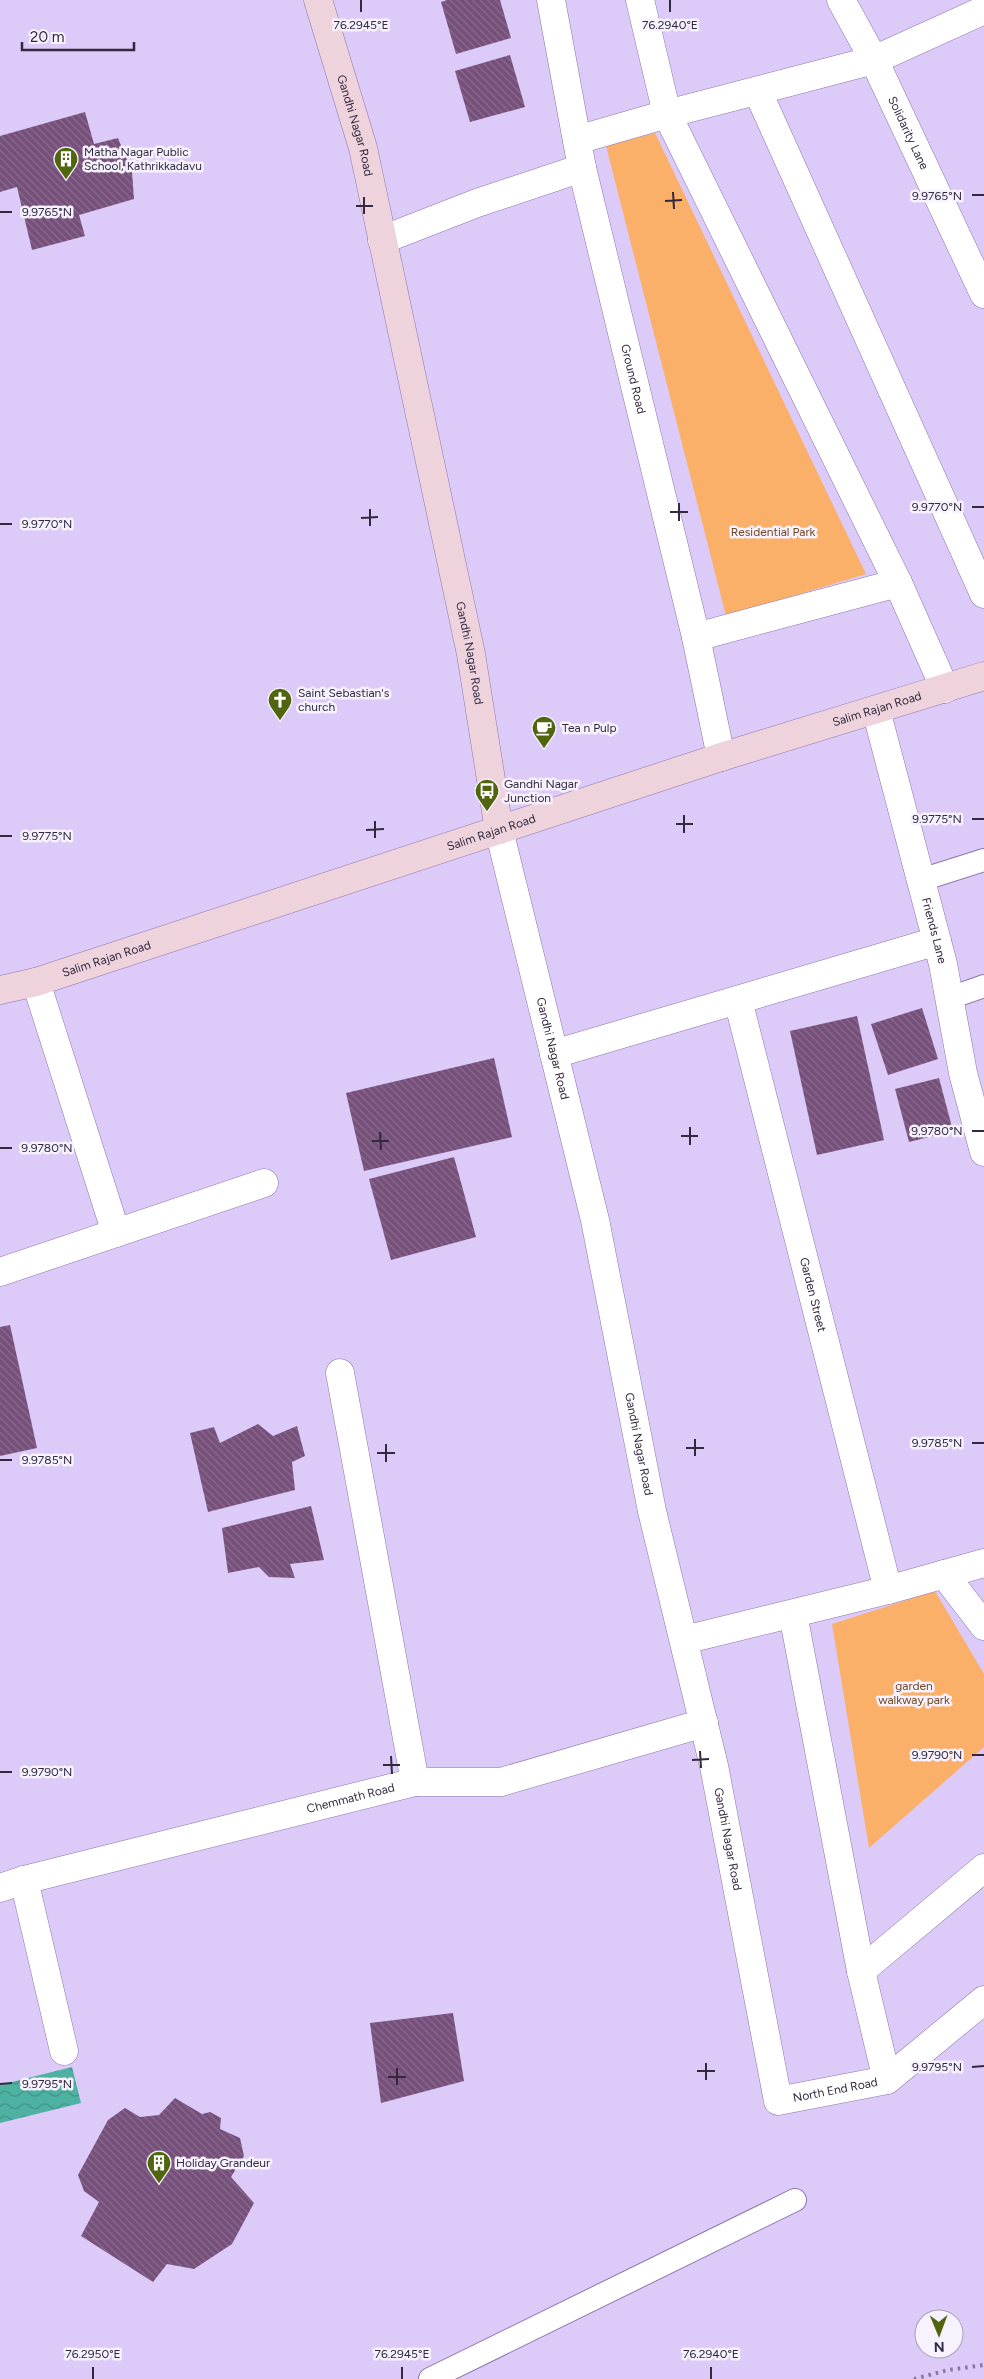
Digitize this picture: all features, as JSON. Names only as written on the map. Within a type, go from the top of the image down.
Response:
[{"type":"main road","name":"Gandhi Nagar Road","points":[[318,0],[363,148],[471,654],[500,830]]},
{"type":"main road","name":"Salim Rajan Road","points":[[0,990],[36,982],[722,757],[984,676]]},
{"type":"street","name":"Ground Road","points":[[551,0],[582,168],[696,637],[722,757]]},
{"type":"street","points":[[640,0],[667,114],[898,583],[945,689]]},
{"type":"street","name":"Solidarity Lane","points":[[841,0],[874,60],[984,294]]},
{"type":"street","points":[[577,140],[667,114],[758,92],[874,60],[984,10]]},
{"type":"street","points":[[758,92],[984,594]]},
{"type":"street","points":[[382,240],[477,202],[582,168]]},
{"type":"street","points":[[696,637],[898,583]]},
{"type":"street","name":"Friends Lane","points":[[876,710],[937,941],[979,1117],[984,1152]]},
{"type":"street","name":"Gandhi Nagar Road","points":[[500,830],[595,1220],[652,1511],[714,1766],[778,2101]]},
{"type":"street","points":[[554,1054],[937,941]]},
{"type":"street","points":[[36,982],[116,1233]]},
{"type":"street","name":"Garden Street","points":[[738,1000],[888,1590]]},
{"type":"street","points":[[0,1272],[264,1183]]},
{"type":"street","points":[[340,1373],[415,1782]]},
{"type":"street","points":[[684,1640],[888,1590],[984,1563]]},
{"type":"street","points":[[944,1574],[984,1626]]},
{"type":"street","points":[[793,1614],[861,1971],[887,2080]]},
{"type":"street","name":"Chemmath Road","points":[[12,1884],[415,1782],[501,1782],[704,1723]]},
{"type":"street","points":[[861,1971],[984,1868]]},
{"type":"street","points":[[12,1884],[64,2051]]},
{"type":"street","name":"North End Road","points":[[778,2101],[887,2080],[984,2000]]},
{"type":"lane","points":[[921,880],[984,860]]},
{"type":"lane","points":[[950,998],[984,986]]},
{"type":"lane","points":[[430,2379],[795,2200]]},
{"type":"green space","name":"Residential Park","points":[[655,133],[866,574],[726,616],[606,146]]},
{"type":"green space","name":"garden walkway park","points":[[935,1591],[984,1674],[984,1747],[869,1848],[832,1624]]},
{"type":"water","points":[[72,2067],[81,2103],[0,2123],[0,2085]]},
{"type":"building","points":[[447,0],[500,0],[511,38],[456,54],[441,2]]},
{"type":"building","points":[[510,55],[525,107],[470,122],[455,71]]},
{"type":"building","name":"Matha Nagar Public School, Kathrikkadavu","points":[[85,112],[94,144],[118,138],[132,172],[134,199],[79,215],[85,236],[32,250],[17,187],[0,192],[0,136]]},
{"type":"building","points":[[922,1008],[938,1059],[888,1075],[871,1024]]},
{"type":"building","points":[[857,1016],[884,1140],[817,1155],[790,1031]]},
{"type":"building","points":[[494,1058],[512,1137],[364,1171],[346,1093]]},
{"type":"building","points":[[939,1078],[953,1131],[909,1142],[895,1089]]},
{"type":"building","points":[[454,1157],[476,1237],[391,1260],[369,1179]]},
{"type":"building","points":[[10,1325],[37,1448],[0,1456],[0,1327]]},
{"type":"building","points":[[258,1424],[273,1436],[297,1426],[305,1456],[292,1462],[295,1490],[208,1512],[190,1433],[214,1427],[220,1443]]},
{"type":"building","points":[[311,1506],[324,1560],[290,1564],[295,1578],[269,1577],[259,1567],[228,1573],[222,1528]]},
{"type":"building","points":[[453,2013],[464,2081],[381,2103],[370,2023]]},
{"type":"building","name":"Holiday Grandeur","points":[[175,2098],[202,2114],[210,2112],[221,2118],[220,2129],[240,2138],[244,2156],[231,2177],[254,2203],[232,2244],[194,2269],[167,2264],[153,2282],[81,2236],[99,2202],[84,2191],[78,2175],[108,2120],[125,2108],[140,2117],[159,2115]]},
{"type":"railway","points":[[914,2379],[948,2370],[984,2365]]},
{"type":"place","name":"Matha Nagar Public School, Kathrikkadavu","points":[[66,180]]},
{"type":"place","name":"Saint Sebastian's church","points":[[280,721]]},
{"type":"place","name":"Tea n Pulp","points":[[544,749]]},
{"type":"place","name":"Gandhi Nagar Junction","points":[[487,812]]},
{"type":"place","name":"Holiday Grandeur","points":[[159,2184]]}]
